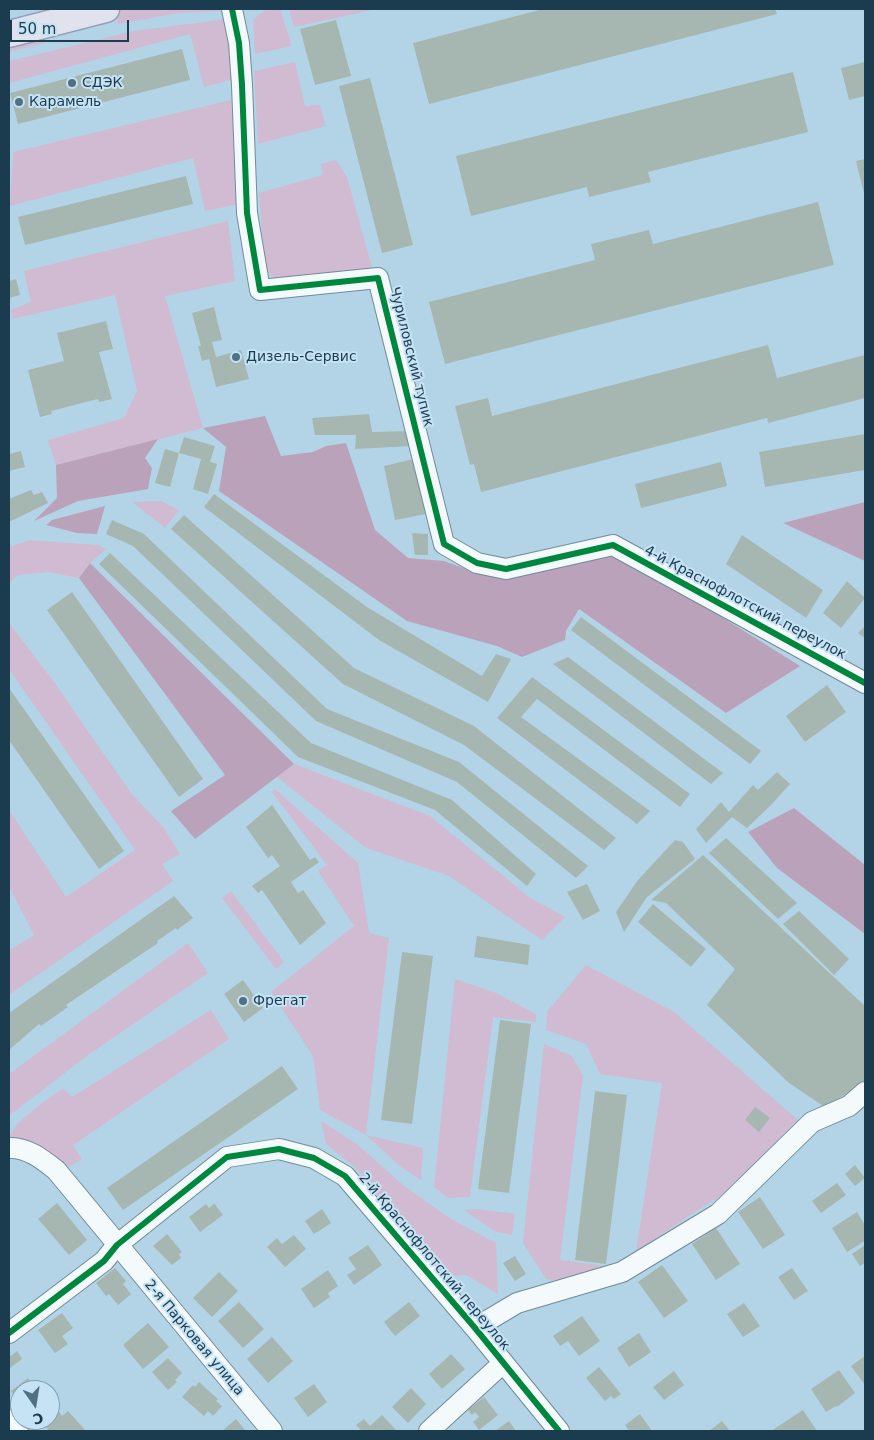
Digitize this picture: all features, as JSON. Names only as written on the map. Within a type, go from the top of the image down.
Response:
[{"type":"main road","points":[[9,34],[106,9]]},
{"type":"street","name":"Чуриловский тупик","points":[[232,9],[239,43],[247,213],[260,290],[378,278],[444,544],[477,564],[506,569],[613,545]]},
{"type":"street","name":"4-й Краснофлотский переулок","points":[[613,545],[865,683]]},
{"type":"street","points":[[475,1328],[517,1303],[622,1272],[710,1219],[718,1214],[812,1122],[849,1106],[865,1092]]},
{"type":"street","name":"2-я Парковая улица","points":[[9,1148],[17,1148],[35,1155],[56,1170],[272,1431]]},
{"type":"street","name":"2-й Краснофлотский переулок","points":[[9,1333],[104,1261],[117,1245],[227,1157],[279,1149],[314,1158],[345,1176],[475,1328],[559,1431]]},
{"type":"street","points":[[429,1431],[503,1362]]},
{"type":"street","points":[[9,1420],[18,1431]]},
{"type":"shaded area","points":[[221,9],[223,11],[179,13],[118,24],[114,10]]},
{"type":"shaded area","points":[[266,9],[280,9],[292,46],[255,54],[253,20]]},
{"type":"shaded area","points":[[289,9],[377,9],[294,27]]},
{"type":"shaded area","points":[[227,19],[234,79],[204,87],[190,34],[9,83],[9,61],[134,31]]},
{"type":"shaded area","points":[[40,29],[44,43],[9,52],[9,37]]},
{"type":"shaded area","points":[[295,62],[305,106],[320,105],[326,126],[258,144],[254,71]]},
{"type":"shaded area","points":[[231,100],[239,204],[205,211],[193,158],[10,206],[13,152]]},
{"type":"shaded area","points":[[336,160],[347,177],[373,271],[280,282],[265,270],[259,193],[323,175],[321,164]]},
{"type":"shaded area","points":[[228,221],[235,281],[165,296],[203,428],[56,465],[48,440],[124,418],[137,391],[115,295],[13,319],[11,310],[31,302],[24,271]]},
{"type":"shaded area","points":[[265,416],[281,456],[313,452],[326,446],[346,443],[375,530],[408,558],[444,561],[477,573],[615,556],[680,591],[800,666],[726,713],[579,609],[566,631],[565,640],[522,657],[497,646],[407,621],[219,491],[226,447],[203,428]]},
{"type":"shaded area","points":[[158,439],[145,458],[152,468],[148,489],[78,501],[34,521],[57,498],[56,465]]},
{"type":"shaded area","points":[[161,501],[179,510],[165,528],[132,502]]},
{"type":"shaded area","points":[[865,502],[865,561],[783,523]]},
{"type":"shaded area","points":[[105,506],[97,534],[77,533],[46,525],[52,520]]},
{"type":"shaded area","points":[[30,540],[98,545],[106,549],[90,563],[79,578],[48,572],[18,575],[9,583],[9,547]]},
{"type":"shaded area","points":[[90,563],[294,764],[195,839],[171,811],[225,775],[79,578]]},
{"type":"shaded area","points":[[9,623],[54,682],[131,793],[164,828],[180,854],[162,864],[173,881],[9,995],[9,950],[34,935],[9,887],[9,810],[66,897],[135,850],[9,669]]},
{"type":"shaded area","points":[[294,764],[430,816],[529,897],[565,917],[542,940],[449,876],[366,848],[277,777]]},
{"type":"shaded area","points":[[275,789],[358,863],[369,933],[389,938],[366,1135],[320,1110],[313,1056],[271,992],[354,926],[318,871],[327,865],[272,792]]},
{"type":"shaded area","points":[[794,808],[865,865],[865,934],[777,868],[748,832]]},
{"type":"shaded area","points":[[231,891],[284,962],[276,969],[222,898]]},
{"type":"shaded area","points":[[188,943],[208,973],[88,1055],[9,1116],[9,1074]]},
{"type":"shaded area","points":[[586,965],[674,1012],[798,1120],[723,1194],[636,1251],[662,1083],[600,1074],[586,1044],[546,1030],[547,1012]]},
{"type":"shaded area","points":[[455,979],[496,993],[536,1014],[536,1022],[493,1017],[470,1197],[448,1198],[434,1187]]},
{"type":"shaded area","points":[[211,1010],[229,1039],[73,1145],[82,1159],[67,1168],[9,1140],[11,1134],[23,1119],[63,1088],[72,1097]]},
{"type":"shaded area","points":[[544,1044],[572,1056],[583,1076],[560,1260],[620,1268],[569,1282],[546,1279],[523,1243]]},
{"type":"shaded area","points":[[321,1121],[357,1144],[403,1185],[449,1218],[496,1243],[498,1294],[466,1275],[454,1276],[428,1261],[357,1169],[326,1144]]},
{"type":"shaded area","points":[[366,1135],[423,1148],[421,1180],[401,1167]]},
{"type":"shaded area","points":[[478,1209],[515,1214],[512,1235],[494,1231],[464,1210]]},
{"type":"building","points":[[543,9],[775,9],[777,14],[429,104],[413,43]]},
{"type":"building","points":[[336,20],[351,76],[315,85],[300,29]]},
{"type":"building","points":[[182,49],[190,80],[18,124],[10,93]]},
{"type":"building","points":[[865,62],[865,96],[849,100],[841,68]]},
{"type":"building","points":[[793,72],[808,132],[648,172],[651,182],[589,197],[587,187],[471,216],[456,156]]},
{"type":"building","points":[[370,78],[413,245],[382,253],[339,86]]},
{"type":"building","points":[[865,159],[865,197],[856,161]]},
{"type":"building","points":[[186,176],[193,204],[25,245],[18,217]]},
{"type":"building","points":[[818,202],[834,265],[445,364],[429,302],[595,260],[591,244],[649,230],[653,244]]},
{"type":"building","points":[[16,279],[20,295],[9,298],[9,281]]},
{"type":"building","points":[[214,307],[222,340],[212,342],[216,357],[241,350],[249,379],[216,387],[209,359],[202,361],[198,346],[201,346],[192,313]]},
{"type":"building","points":[[106,321],[113,349],[99,352],[112,399],[99,402],[98,399],[51,411],[52,414],[40,417],[28,370],[64,361],[57,333]]},
{"type":"building","points":[[768,345],[777,378],[865,355],[865,398],[768,423],[767,418],[481,492],[474,464],[470,465],[455,406],[488,398],[492,416]]},
{"type":"building","points":[[369,414],[372,432],[411,431],[413,446],[355,449],[356,435],[315,435],[312,418]]},
{"type":"building","points":[[865,434],[865,470],[765,487],[759,452]]},
{"type":"building","points":[[184,437],[215,446],[210,462],[217,464],[208,494],[193,489],[201,459],[179,453]]},
{"type":"building","points":[[165,449],[179,453],[170,487],[155,483]]},
{"type":"building","points":[[21,451],[25,467],[9,471],[9,454]]},
{"type":"building","points":[[418,458],[431,513],[395,520],[384,466]]},
{"type":"building","points":[[721,462],[727,486],[641,508],[635,484]]},
{"type":"building","points":[[31,490],[34,495],[42,492],[48,503],[9,522],[9,499]]},
{"type":"building","points":[[214,494],[367,607],[482,676],[496,654],[511,659],[488,702],[379,640],[204,507]]},
{"type":"building","points":[[184,515],[354,668],[474,726],[616,838],[604,850],[464,745],[343,684],[171,529]]},
{"type":"building","points":[[112,520],[144,534],[327,709],[459,762],[588,866],[576,878],[457,782],[316,721],[133,546],[106,534]]},
{"type":"building","points":[[412,533],[428,534],[428,555],[415,555]]},
{"type":"building","points":[[742,535],[823,590],[806,618],[726,564]]},
{"type":"building","points":[[110,553],[311,743],[452,800],[536,874],[527,886],[435,810],[298,757],[99,564]]},
{"type":"building","points":[[847,581],[865,598],[841,628],[823,613]]},
{"type":"building","points":[[72,592],[203,779],[179,797],[47,610]]},
{"type":"building","points":[[581,617],[761,751],[750,764],[571,630]]},
{"type":"building","points":[[865,626],[865,638],[858,633]]},
{"type":"building","points":[[568,657],[723,773],[711,784],[553,664]]},
{"type":"building","points":[[532,677],[690,794],[680,807],[537,699],[521,717],[650,811],[637,824],[497,718]]},
{"type":"building","points":[[827,685],[846,712],[805,742],[786,716]]},
{"type":"building","points":[[9,688],[124,851],[99,869],[9,740]]},
{"type":"building","points":[[777,772],[790,784],[771,805],[747,828],[732,817],[706,843],[696,829],[721,802],[729,812],[753,785],[758,790]]},
{"type":"building","points":[[272,805],[310,860],[315,857],[319,862],[291,882],[298,893],[303,890],[326,923],[300,945],[262,890],[258,893],[252,886],[280,866],[272,855],[268,858],[246,827]]},
{"type":"building","points":[[726,838],[797,903],[778,919],[709,853]]},
{"type":"building","points":[[675,840],[683,842],[695,859],[647,897],[624,932],[616,912],[638,880]]},
{"type":"building","points":[[703,855],[865,1006],[865,1080],[826,1108],[789,1083],[707,1005],[735,969],[666,903],[651,900]]},
{"type":"building","points":[[587,884],[600,911],[583,920],[567,892]]},
{"type":"building","points":[[174,896],[193,918],[66,1005],[68,1007],[41,1026],[39,1024],[9,1050],[9,1013]]},
{"type":"building","points":[[653,904],[706,949],[691,967],[638,922]]},
{"type":"building","points":[[799,911],[849,959],[834,975],[783,924]]},
{"type":"building","points":[[477,936],[530,945],[528,965],[474,957]]},
{"type":"building","points":[[402,952],[433,956],[412,1124],[381,1120]]},
{"type":"building","name":"Фрегат","points":[[243,980],[263,1008],[244,1022],[224,994]]},
{"type":"building","points":[[500,1020],[531,1024],[509,1193],[478,1189]]},
{"type":"building","points":[[282,1066],[298,1089],[123,1210],[107,1188]]},
{"type":"building","points":[[595,1091],[627,1095],[606,1264],[575,1260]]},
{"type":"building","points":[[755,1107],[770,1118],[759,1132],[745,1120]]},
{"type":"building","points":[[855,1165],[865,1178],[855,1186],[845,1174]]},
{"type":"building","points":[[837,1183],[846,1195],[821,1213],[812,1201]]},
{"type":"building","points":[[760,1197],[785,1235],[763,1249],[738,1212]]},
{"type":"building","points":[[57,1203],[87,1240],[69,1255],[38,1219]]},
{"type":"building","points":[[214,1203],[223,1215],[200,1232],[189,1217],[206,1204],[209,1208]]},
{"type":"building","points":[[322,1209],[331,1223],[314,1234],[305,1221]]},
{"type":"building","points":[[857,1212],[865,1225],[865,1241],[847,1252],[832,1228]]},
{"type":"building","points":[[716,1228],[740,1264],[716,1280],[692,1244]]},
{"type":"building","points":[[167,1234],[182,1252],[179,1254],[181,1258],[172,1265],[153,1246]]},
{"type":"building","points":[[294,1235],[306,1249],[285,1267],[267,1247],[277,1238],[282,1244]]},
{"type":"building","points":[[368,1245],[382,1265],[354,1285],[347,1275],[356,1269],[348,1258]]},
{"type":"building","points":[[865,1245],[865,1263],[860,1266],[852,1254]]},
{"type":"building","points":[[515,1256],[526,1274],[515,1281],[503,1263]]},
{"type":"building","points":[[662,1265],[688,1301],[664,1318],[638,1282]]},
{"type":"building","points":[[115,1268],[126,1281],[123,1284],[131,1294],[118,1305],[109,1294],[106,1296],[96,1283]]},
{"type":"building","points":[[792,1268],[808,1291],[794,1300],[778,1277]]},
{"type":"building","points":[[328,1270],[338,1286],[328,1293],[330,1297],[314,1308],[301,1289]]},
{"type":"building","points":[[219,1272],[238,1291],[212,1317],[193,1298]]},
{"type":"building","points":[[239,1302],[264,1329],[243,1348],[218,1321]]},
{"type":"building","points":[[409,1302],[420,1316],[395,1336],[384,1322]]},
{"type":"building","points":[[744,1303],[760,1326],[743,1337],[727,1314]]},
{"type":"building","points":[[62,1313],[73,1328],[62,1336],[68,1344],[55,1353],[38,1330]]},
{"type":"building","points":[[582,1316],[600,1341],[579,1356],[568,1341],[560,1346],[553,1336]]},
{"type":"building","points":[[148,1323],[169,1347],[143,1369],[123,1345]]},
{"type":"building","points":[[639,1333],[651,1352],[629,1367],[617,1348]]},
{"type":"building","points":[[272,1337],[293,1361],[268,1383],[247,1359]]},
{"type":"building","points":[[17,1351],[22,1359],[9,1369],[9,1353],[11,1356]]},
{"type":"building","points":[[451,1354],[465,1369],[442,1389],[429,1374]]},
{"type":"building","points":[[865,1356],[865,1385],[851,1366]]},
{"type":"building","points":[[168,1358],[182,1373],[175,1380],[177,1382],[168,1390],[152,1372]]},
{"type":"building","points":[[599,1367],[621,1394],[614,1399],[611,1396],[605,1401],[586,1378]]},
{"type":"building","points":[[839,1370],[855,1393],[837,1407],[826,1412],[811,1389]]},
{"type":"building","points":[[674,1371],[684,1385],[664,1400],[653,1387]]},
{"type":"building","points":[[199,1382],[218,1399],[216,1401],[222,1406],[213,1416],[208,1411],[204,1416],[182,1397],[193,1385],[195,1387]]},
{"type":"building","points":[[314,1384],[327,1402],[308,1417],[294,1398]]},
{"type":"building","points":[[411,1388],[426,1404],[408,1423],[392,1407]]},
{"type":"building","points":[[484,1397],[498,1415],[479,1430],[473,1422],[479,1417],[475,1412],[472,1415],[468,1410]]},
{"type":"building","points":[[803,1410],[817,1431],[771,1431]]},
{"type":"building","points":[[68,1411],[86,1431],[45,1431],[60,1430],[60,1413],[62,1416]]},
{"type":"building","points":[[640,1414],[652,1431],[629,1431],[625,1425]]},
{"type":"building","points":[[382,1415],[397,1431],[362,1431],[356,1425],[364,1419],[370,1426]]},
{"type":"building","points":[[236,1419],[246,1431],[222,1431]]},
{"type":"building","points":[[509,1421],[516,1431],[495,1431]]},
{"type":"building","points":[[722,1421],[730,1431],[709,1431]]},
{"type":"cycle path","points":[[232,9],[239,43],[247,213],[260,290],[378,278],[444,544],[477,563],[506,569],[613,545],[865,683]]},
{"type":"cycle path","points":[[9,1333],[104,1261],[117,1245],[227,1157],[279,1149],[314,1158],[345,1176],[475,1328],[559,1431]]},
{"type":"place","name":"СДЭК","points":[[72,83]]},
{"type":"place","name":"Карамель","points":[[19,102]]},
{"type":"place","name":"Дизель-Сервис","points":[[236,357]]},
{"type":"place","name":"Фрегат","points":[[243,1001]]}]
